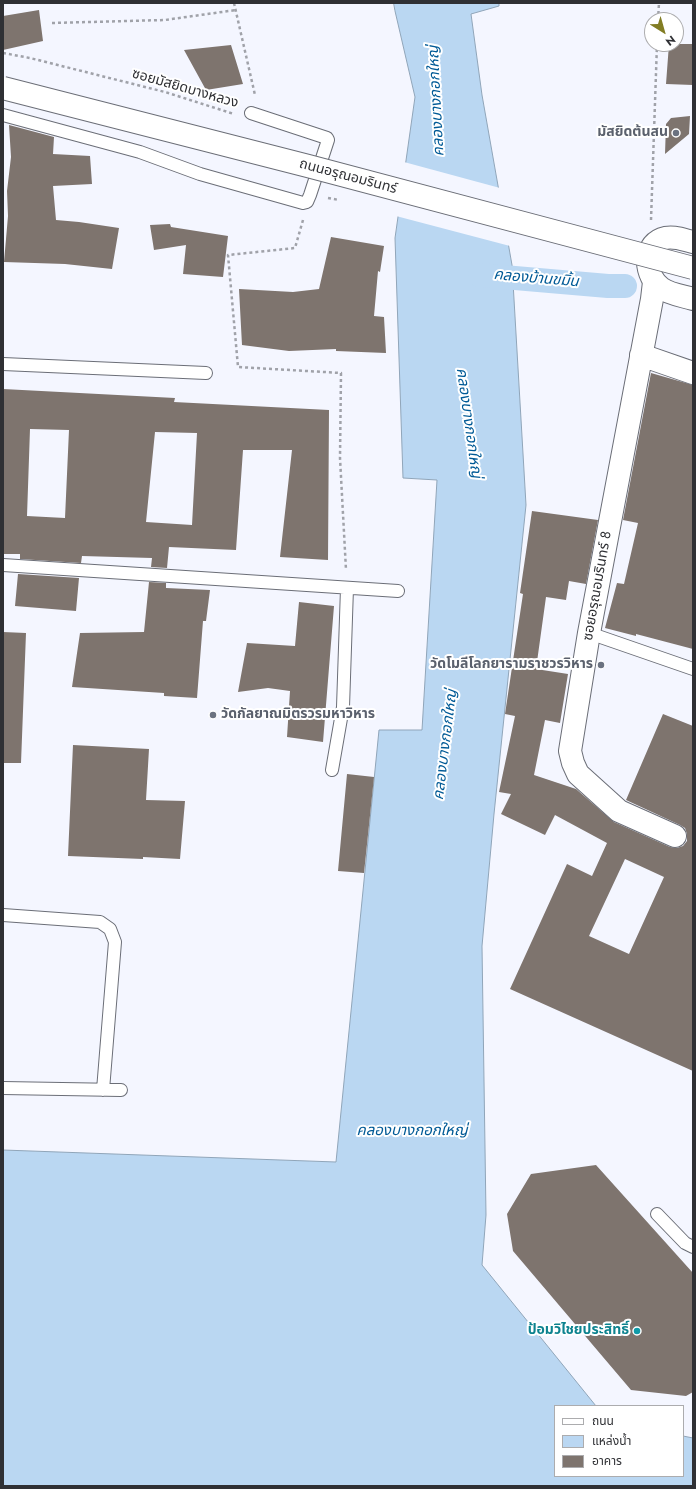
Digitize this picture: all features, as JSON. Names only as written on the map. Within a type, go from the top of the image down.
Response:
[{"type":"main road","name":"ถนนอรุณอมรินทร์","points":[[3,88],[301,164],[693,268]]},
{"type":"main road","points":[[693,242],[675,237],[663,239],[653,246],[647,258],[650,273],[654,282],[662,289],[693,299]]},
{"type":"main road","name":"ซอยอรุณอมรินทร์ 8","points":[[654,282],[589,633],[570,751],[578,774],[619,811],[675,836]]},
{"type":"main road","points":[[641,355],[693,373]]},
{"type":"lane","points":[[3,115],[140,152],[200,174],[303,203],[307,202],[309,200],[328,140],[327,138],[251,113]]},
{"type":"lane","points":[[3,364],[206,373]]},
{"type":"lane","points":[[3,565],[398,592]]},
{"type":"lane","points":[[332,770],[343,707],[347,588]]},
{"type":"lane","points":[[589,633],[693,669]]},
{"type":"lane","points":[[3,915],[100,922],[110,929],[115,942],[103,1090]]},
{"type":"lane","points":[[3,1088],[121,1090]]},
{"type":"lane","points":[[657,1214],[685,1243],[693,1247]]},
{"type":"path","name":"ซอยมัสยิดบางหลวง","points":[[3,53],[30,58],[164,92],[233,114],[245,116],[255,109],[255,94],[234,3]]},
{"type":"path","points":[[52,23],[165,20],[236,10]]},
{"type":"path","points":[[653,246],[650,216],[657,52]]},
{"type":"path","points":[[309,200],[295,248],[228,255],[238,367],[341,373],[340,458],[347,588]]},
{"type":"water","name":"คลองบางกอกใหญ่","points":[[394,3],[499,3],[499,6],[471,14],[482,95],[512,265],[526,505],[482,946],[486,1215],[482,1265],[595,1405],[554,1405],[554,1477],[684,1477],[684,1436],[693,1438],[693,1486],[3,1486],[3,1150],[336,1162],[379,730],[422,730],[437,480],[403,478],[395,238],[415,97]]},
{"type":"pier","points":[[404,162],[500,188],[510,246],[396,216]]},
{"type":"building","points":[[39,10],[43,41],[3,50],[3,16]]},
{"type":"building","points":[[684,44],[693,44],[693,85],[666,84],[668,52],[684,52]]},
{"type":"building","points":[[231,45],[243,84],[206,90],[184,50]]},
{"type":"building","points":[[690,116],[689,134],[665,154],[666,124],[671,118]]},
{"type":"building","points":[[9,125],[54,137],[53,154],[90,156],[92,184],[53,186],[56,220],[119,228],[112,269],[65,264],[4,262],[8,216],[7,191],[11,157]]},
{"type":"building","points":[[170,224],[171,227],[228,236],[223,277],[183,274],[186,245],[154,250],[150,225]]},
{"type":"building","points":[[331,237],[384,246],[380,272],[378,271],[374,316],[384,317],[386,353],[336,351],[336,349],[289,351],[242,345],[239,289],[293,292],[319,289]]},
{"type":"building","points":[[651,373],[693,385],[693,649],[636,634],[636,636],[605,628],[617,583],[624,584],[638,523],[623,520]]},
{"type":"building","points":[[3,389],[175,398],[174,402],[329,410],[328,560],[280,557],[292,450],[243,450],[236,550],[169,547],[167,568],[151,567],[152,558],[82,556],[81,563],[20,559],[20,554],[3,554]],"holes":[[[30,429],[69,430],[65,518],[27,516]],[[155,432],[197,433],[192,525],[146,522]]]},
{"type":"building","points":[[532,511],[598,520],[586,584],[569,581],[566,600],[546,597],[536,669],[568,674],[560,723],[545,720],[534,775],[576,789],[614,822],[670,847],[677,848],[683,846],[687,841],[685,828],[626,800],[663,714],[693,726],[693,1071],[510,989],[567,864],[592,876],[607,843],[555,815],[545,835],[501,814],[511,794],[499,792],[515,716],[505,714],[523,594],[520,593]],"holes":[[[625,859],[664,877],[629,954],[589,936]]]},
{"type":"building","points":[[18,574],[79,578],[76,611],[15,606]]},
{"type":"building","points":[[149,582],[166,583],[166,588],[210,590],[206,621],[203,621],[197,698],[164,696],[164,693],[72,687],[80,633],[144,632]]},
{"type":"building","points":[[299,602],[334,606],[323,742],[287,737],[290,691],[268,688],[238,692],[247,643],[295,646]]},
{"type":"building","points":[[3,632],[26,633],[21,763],[3,763]]},
{"type":"building","points":[[73,745],[149,749],[146,800],[185,801],[180,859],[68,856]]},
{"type":"building","points":[[347,774],[374,777],[364,873],[338,871]]},
{"type":"building","name":"ป้อมวิไชยประสิทธิ์","points":[[596,1165],[693,1273],[693,1392],[686,1396],[631,1390],[513,1251],[507,1214],[531,1174]]},
{"type":"waterway","name":"คลองบ้านขมิ้น","points":[[480,275],[608,286],[625,286]]},
{"type":"place","name":"มัสยิดต้นสน","points":[[676,133]]},
{"type":"place","name":"วัดโมลีโลกยารามราชวรวิหาร","points":[[601,665]]},
{"type":"place","name":"วัดกัลยาณมิตรวรมหาวิหาร","points":[[213,715]]},
{"type":"place","name":"ป้อมวิไชยประสิทธิ์","points":[[637,1331]]}]
